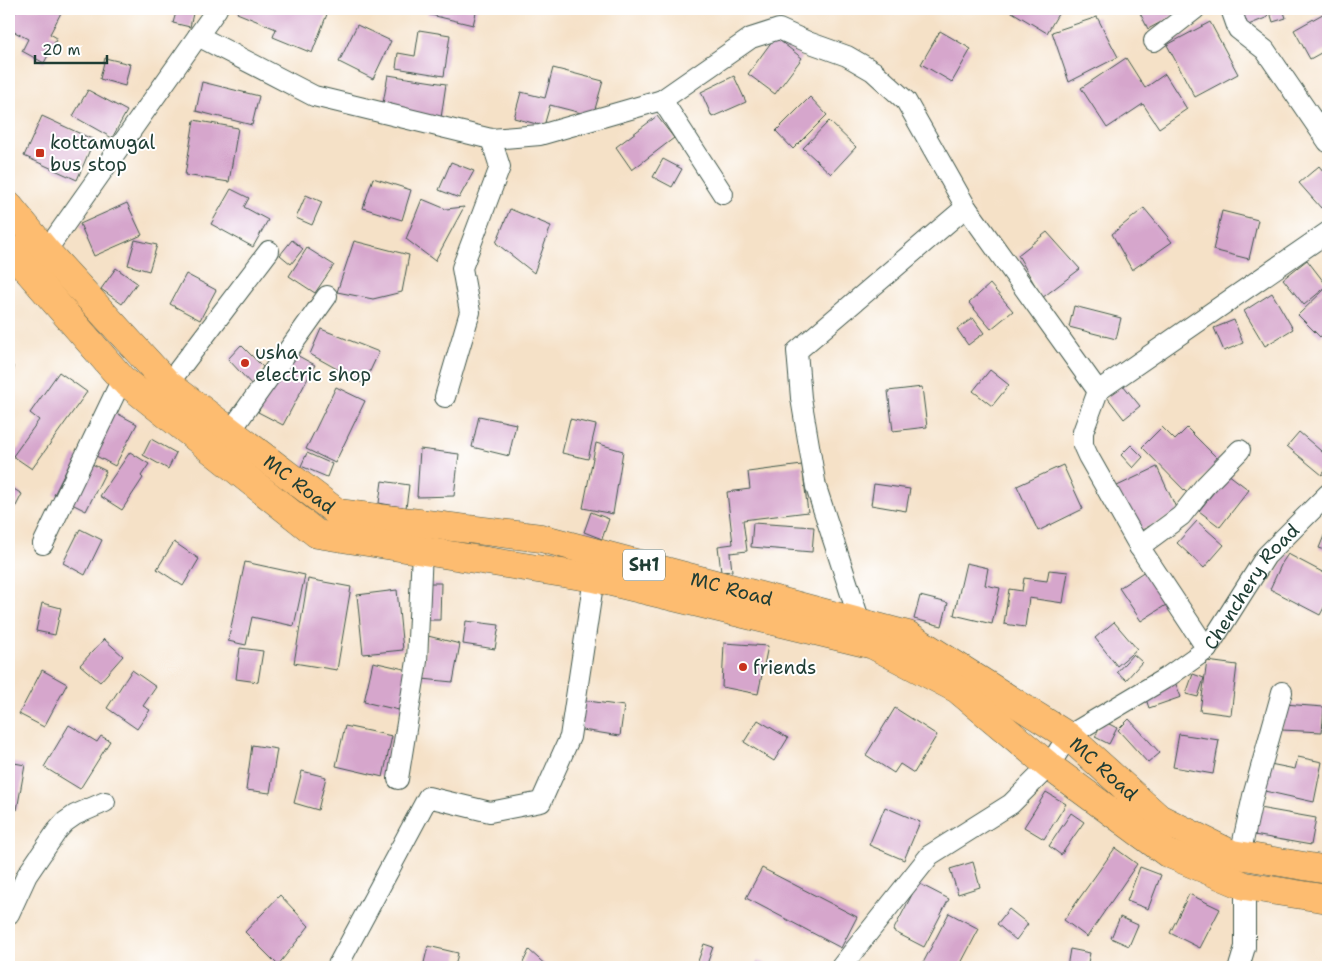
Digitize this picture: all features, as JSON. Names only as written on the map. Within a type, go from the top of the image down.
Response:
[{"type":"main road","name":"MC Road","points":[[9,206],[46,251],[168,384],[338,513],[540,538],[908,635],[1068,736],[1159,818],[1232,854],[1328,870]]},
{"type":"main road","name":"MC Road","points":[[9,249],[122,379],[317,534],[594,578],[873,646],[957,689],[1049,766],[1167,852],[1245,886],[1328,899]]},
{"type":"street","points":[[46,251],[217,9]]},
{"type":"street","points":[[1154,41],[1195,9]]},
{"type":"street","points":[[1231,9],[1238,29],[1265,50],[1328,142]]},
{"type":"street","points":[[198,36],[314,96],[491,139],[540,134],[662,100],[751,38],[779,29],[847,56],[873,72],[906,100],[966,206],[1098,390]]},
{"type":"street","points":[[662,100],[723,194]]},
{"type":"street","points":[[445,397],[470,312],[462,268],[500,167],[491,139]]},
{"type":"street","points":[[860,622],[816,487],[801,398],[797,352],[966,206]]},
{"type":"street","points":[[1207,649],[1139,547],[1083,445],[1084,432],[1098,390],[1328,232]]},
{"type":"street","points":[[168,384],[269,251]]},
{"type":"street","points":[[230,432],[327,296]]},
{"type":"street","points":[[43,544],[122,379]]},
{"type":"street","points":[[1139,547],[1181,516],[1204,487],[1240,450]]},
{"type":"street","name":"Chenchery Road","points":[[1068,736],[1169,676],[1207,649],[1266,556],[1328,494]]},
{"type":"street","points":[[398,779],[417,661],[422,550]]},
{"type":"street","points":[[337,967],[428,797],[490,812],[541,802],[570,737],[594,578]]},
{"type":"street","points":[[1240,855],[1253,796],[1282,692]]},
{"type":"street","points":[[840,967],[930,855],[1011,804],[1049,766],[1068,736]]},
{"type":"street","points":[[9,914],[27,875],[57,831],[75,815],[105,802]]},
{"type":"street","points":[[1240,967],[1245,947],[1245,886]]},
{"type":"building","points":[[17,9],[63,9],[50,34],[57,38],[44,63],[22,51],[28,39],[9,29],[9,24]]},
{"type":"building","points":[[177,9],[194,9],[190,27],[173,23]]},
{"type":"building","points":[[239,9],[329,9],[312,53],[273,37],[276,29],[237,13]]},
{"type":"building","points":[[429,9],[477,9],[473,25],[427,14]]},
{"type":"building","points":[[1007,9],[1061,9],[1047,33]]},
{"type":"building","points":[[1138,9],[1181,9],[1182,11],[1148,29]]},
{"type":"building","points":[[1234,9],[1265,9],[1268,17],[1241,28]]},
{"type":"building","points":[[1269,9],[1283,9],[1286,18],[1273,22]]},
{"type":"building","points":[[1328,11],[1328,49],[1310,59],[1294,30]]},
{"type":"building","points":[[1097,17],[1118,57],[1069,82],[1052,32]]},
{"type":"building","points":[[1210,22],[1238,74],[1195,97],[1167,45]]},
{"type":"building","points":[[357,25],[391,41],[373,79],[339,62]]},
{"type":"building","points":[[419,30],[450,35],[444,76],[396,68],[398,53],[415,56]]},
{"type":"building","points":[[940,31],[971,49],[952,82],[921,64]]},
{"type":"building","points":[[775,37],[802,58],[775,94],[748,74]]},
{"type":"building","points":[[105,58],[130,64],[125,86],[100,79]]},
{"type":"building","points":[[1126,58],[1145,88],[1165,74],[1187,109],[1159,128],[1143,104],[1107,128],[1081,88]]},
{"type":"building","points":[[553,68],[603,81],[593,116],[550,105],[544,126],[514,118],[521,92],[545,98]]},
{"type":"building","points":[[388,75],[446,84],[441,118],[382,109]]},
{"type":"building","points":[[734,76],[746,102],[712,117],[701,92]]},
{"type":"building","points":[[202,82],[259,96],[252,125],[196,111]]},
{"type":"building","points":[[88,90],[127,111],[112,138],[73,116]]},
{"type":"building","points":[[810,97],[827,115],[793,149],[776,131]]},
{"type":"building","points":[[42,116],[94,140],[77,180],[24,156]]},
{"type":"building","points":[[657,116],[674,138],[632,170],[616,147]]},
{"type":"building","points":[[194,120],[238,128],[229,182],[185,175]]},
{"type":"building","points":[[829,121],[856,147],[831,174],[803,148]]},
{"type":"building","points":[[663,159],[682,169],[672,187],[653,177]]},
{"type":"building","points":[[451,162],[474,171],[459,198],[439,190]]},
{"type":"building","points":[[1319,166],[1328,177],[1328,201],[1321,208],[1299,183]]},
{"type":"building","points":[[373,178],[411,190],[402,220],[363,208]]},
{"type":"building","points":[[231,189],[249,198],[244,207],[268,220],[253,247],[211,224]]},
{"type":"building","points":[[306,195],[322,202],[312,225],[296,218]]},
{"type":"building","points":[[422,199],[446,209],[464,207],[435,261],[406,239]]},
{"type":"building","points":[[127,203],[142,235],[94,256],[80,224]]},
{"type":"building","points":[[1144,208],[1172,242],[1132,270],[1112,234]]},
{"type":"building","points":[[510,209],[551,226],[534,273],[496,243]]},
{"type":"building","points":[[1222,211],[1258,220],[1249,259],[1213,250]]},
{"type":"building","points":[[1047,232],[1080,269],[1042,298],[1018,255]]},
{"type":"building","points":[[135,240],[157,245],[149,271],[128,265]]},
{"type":"building","points":[[292,240],[303,249],[291,264],[280,255]]},
{"type":"building","points":[[354,241],[409,255],[402,292],[373,299],[337,292]]},
{"type":"building","points":[[307,248],[334,265],[315,293],[289,276]]},
{"type":"building","points":[[1307,260],[1327,286],[1304,305],[1283,279]]},
{"type":"building","points":[[116,268],[137,283],[122,304],[101,289]]},
{"type":"building","points":[[186,274],[216,290],[200,320],[170,304]]},
{"type":"building","points":[[990,284],[1013,311],[991,329],[969,303]]},
{"type":"building","points":[[1328,286],[1328,329],[1320,337],[1298,315]]},
{"type":"building","points":[[1272,293],[1293,329],[1265,346],[1244,311]]},
{"type":"building","points":[[1074,306],[1121,318],[1116,339],[1069,327]]},
{"type":"building","points":[[973,318],[984,333],[968,345],[957,329]]},
{"type":"building","points":[[1234,320],[1243,343],[1224,351],[1214,328]]},
{"type":"building","points":[[321,329],[379,352],[364,384],[310,354]]},
{"type":"building","name":"usha electric shop","points":[[241,345],[263,367],[253,386],[228,359]]},
{"type":"building","points":[[291,352],[315,365],[283,425],[258,412]]},
{"type":"building","points":[[9,366],[14,367],[10,397],[9,397]]},
{"type":"building","points":[[990,370],[1009,385],[992,406],[973,391]]},
{"type":"building","points":[[59,372],[87,392],[32,469],[13,456],[39,420],[30,413]]},
{"type":"building","points":[[1123,385],[1140,406],[1124,419],[1107,397]]},
{"type":"building","points":[[336,387],[365,401],[335,463],[306,449]]},
{"type":"building","points":[[922,387],[927,427],[893,431],[888,391]]},
{"type":"building","points":[[107,408],[137,424],[115,466],[85,450]]},
{"type":"building","points":[[479,416],[516,424],[509,456],[472,447]]},
{"type":"building","points":[[570,419],[596,425],[588,459],[562,453]]},
{"type":"building","points":[[1162,427],[1175,440],[1187,428],[1220,461],[1187,493],[1142,447]]},
{"type":"building","points":[[1299,432],[1328,457],[1328,467],[1322,475],[1287,446]]},
{"type":"building","points":[[151,439],[176,453],[168,469],[143,455]]},
{"type":"building","points":[[596,443],[623,451],[613,514],[583,508]]},
{"type":"building","points":[[1131,445],[1143,457],[1133,468],[1121,455]]},
{"type":"building","points":[[420,449],[459,454],[454,496],[417,497]]},
{"type":"building","points":[[130,452],[149,464],[141,476],[143,478],[122,510],[100,496]]},
{"type":"building","points":[[307,453],[332,464],[327,477],[301,466]]},
{"type":"building","points":[[74,455],[106,471],[86,511],[54,495]]},
{"type":"building","points":[[802,465],[808,512],[743,520],[747,551],[730,553],[732,571],[721,572],[718,546],[733,544],[727,492],[750,489],[748,472]]},
{"type":"building","points":[[1063,465],[1083,509],[1038,531],[1017,486]]},
{"type":"building","points":[[1157,467],[1178,512],[1136,533],[1115,487]]},
{"type":"building","points":[[1228,474],[1249,490],[1220,527],[1199,511]]},
{"type":"building","points":[[382,481],[409,485],[406,508],[379,503]]},
{"type":"building","points":[[874,484],[910,489],[906,511],[871,505]]},
{"type":"building","points":[[9,486],[22,494],[9,520]]},
{"type":"building","points":[[591,512],[609,519],[602,539],[584,532]]},
{"type":"building","points":[[1197,521],[1224,545],[1204,568],[1177,543]]},
{"type":"building","points":[[753,523],[814,527],[812,552],[751,547]]},
{"type":"building","points":[[1328,526],[1328,551],[1319,548]]},
{"type":"building","points":[[80,529],[102,540],[85,575],[63,563]]},
{"type":"building","points":[[174,542],[199,559],[183,586],[157,569]]},
{"type":"building","points":[[1288,554],[1328,575],[1328,600],[1320,615],[1270,589]]},
{"type":"building","points":[[245,562],[305,575],[294,626],[252,617],[246,645],[228,641]]},
{"type":"building","points":[[966,563],[988,568],[985,585],[1000,588],[992,624],[954,615]]},
{"type":"building","points":[[1049,570],[1068,572],[1063,603],[1029,598],[1025,627],[1004,624],[1009,589],[1022,591],[1024,578],[1047,581]]},
{"type":"building","points":[[1145,571],[1166,605],[1141,621],[1119,588]]},
{"type":"building","points":[[308,579],[351,587],[337,670],[294,663]]},
{"type":"building","points":[[424,583],[441,583],[440,620],[424,620]]},
{"type":"building","points":[[397,590],[403,650],[363,654],[357,595]]},
{"type":"building","points":[[920,596],[948,603],[942,626],[914,619]]},
{"type":"building","points":[[42,603],[61,608],[55,635],[36,631]]},
{"type":"building","points":[[466,621],[499,625],[495,649],[463,644]]},
{"type":"building","points":[[1114,622],[1137,649],[1117,666],[1095,638]]},
{"type":"building","points":[[428,636],[460,644],[453,682],[422,679]]},
{"type":"building","points":[[104,639],[123,656],[100,682],[80,665]]},
{"type":"building","name":"friends","points":[[724,643],[768,646],[758,694],[722,687]]},
{"type":"building","points":[[240,648],[263,651],[258,682],[236,679]]},
{"type":"building","points":[[1133,654],[1142,662],[1126,680],[1117,672]]},
{"type":"building","points":[[1207,661],[1237,665],[1231,715],[1200,711]]},
{"type":"building","points":[[373,662],[413,671],[403,711],[364,702]]},
{"type":"building","points":[[42,670],[67,684],[44,727],[19,714]]},
{"type":"building","points":[[132,670],[156,687],[143,706],[150,710],[137,729],[107,708]]},
{"type":"building","points":[[1193,674],[1204,678],[1198,697],[1186,694]]},
{"type":"building","points":[[1175,682],[1181,697],[1149,708],[1144,693]]},
{"type":"building","points":[[581,700],[624,706],[620,736],[576,729]]},
{"type":"building","points":[[1284,704],[1324,707],[1322,732],[1282,730]]},
{"type":"building","points":[[895,708],[937,735],[914,773],[900,764],[894,773],[866,755]]},
{"type":"building","points":[[1129,719],[1160,753],[1148,763],[1118,730]]},
{"type":"building","points":[[758,720],[788,738],[774,761],[744,742]]},
{"type":"building","points":[[1103,721],[1117,728],[1109,744],[1095,737]]},
{"type":"building","points":[[69,725],[97,742],[101,736],[110,741],[80,789],[44,767]]},
{"type":"building","points":[[345,726],[392,736],[383,777],[336,766]]},
{"type":"building","points":[[1179,734],[1219,740],[1213,774],[1173,767]]},
{"type":"building","points":[[252,745],[277,749],[270,793],[246,790]]},
{"type":"building","points":[[1298,757],[1322,762],[1314,802],[1260,790],[1265,763],[1295,769]]},
{"type":"building","points":[[9,762],[25,765],[17,810],[9,808]]},
{"type":"building","points":[[302,771],[326,777],[318,810],[294,803]]},
{"type":"building","points":[[1046,792],[1066,804],[1044,839],[1024,827]]},
{"type":"building","points":[[885,807],[920,822],[904,860],[869,845]]},
{"type":"building","points":[[1259,808],[1316,818],[1311,845],[1254,835]]},
{"type":"building","points":[[1071,813],[1084,822],[1061,855],[1049,846]]},
{"type":"building","points":[[1328,838],[1328,855],[1324,854]]},
{"type":"building","points":[[1115,848],[1137,864],[1087,937],[1064,920]]},
{"type":"building","points":[[973,862],[980,887],[958,894],[950,869]]},
{"type":"building","points":[[1140,867],[1161,875],[1148,909],[1127,901]]},
{"type":"building","points":[[762,868],[857,917],[841,948],[746,898]]},
{"type":"building","points":[[918,883],[949,899],[924,947],[893,931]]},
{"type":"building","points":[[1189,894],[1220,909],[1200,948],[1170,933]]},
{"type":"building","points":[[280,895],[309,926],[278,965],[245,932]]},
{"type":"building","points":[[1009,909],[1028,924],[1016,940],[997,924]]},
{"type":"building","points":[[949,913],[979,929],[959,967],[931,967],[923,963]]},
{"type":"building","points":[[1120,917],[1138,925],[1129,946],[1111,938]]},
{"type":"building","points":[[704,944],[713,947],[706,967],[696,967]]},
{"type":"building","points":[[428,946],[458,953],[455,967],[423,967]]},
{"type":"building","points":[[1070,949],[1090,953],[1087,967],[1067,967]]},
{"type":"building","points":[[529,950],[548,967],[521,967]]},
{"type":"building","points":[[758,960],[770,967],[754,967]]},
{"type":"place","name":"kottamugal bus stop","points":[[40,153]]},
{"type":"place","name":"usha electric shop","points":[[245,363]]},
{"type":"place","name":"friends","points":[[743,667]]}]
